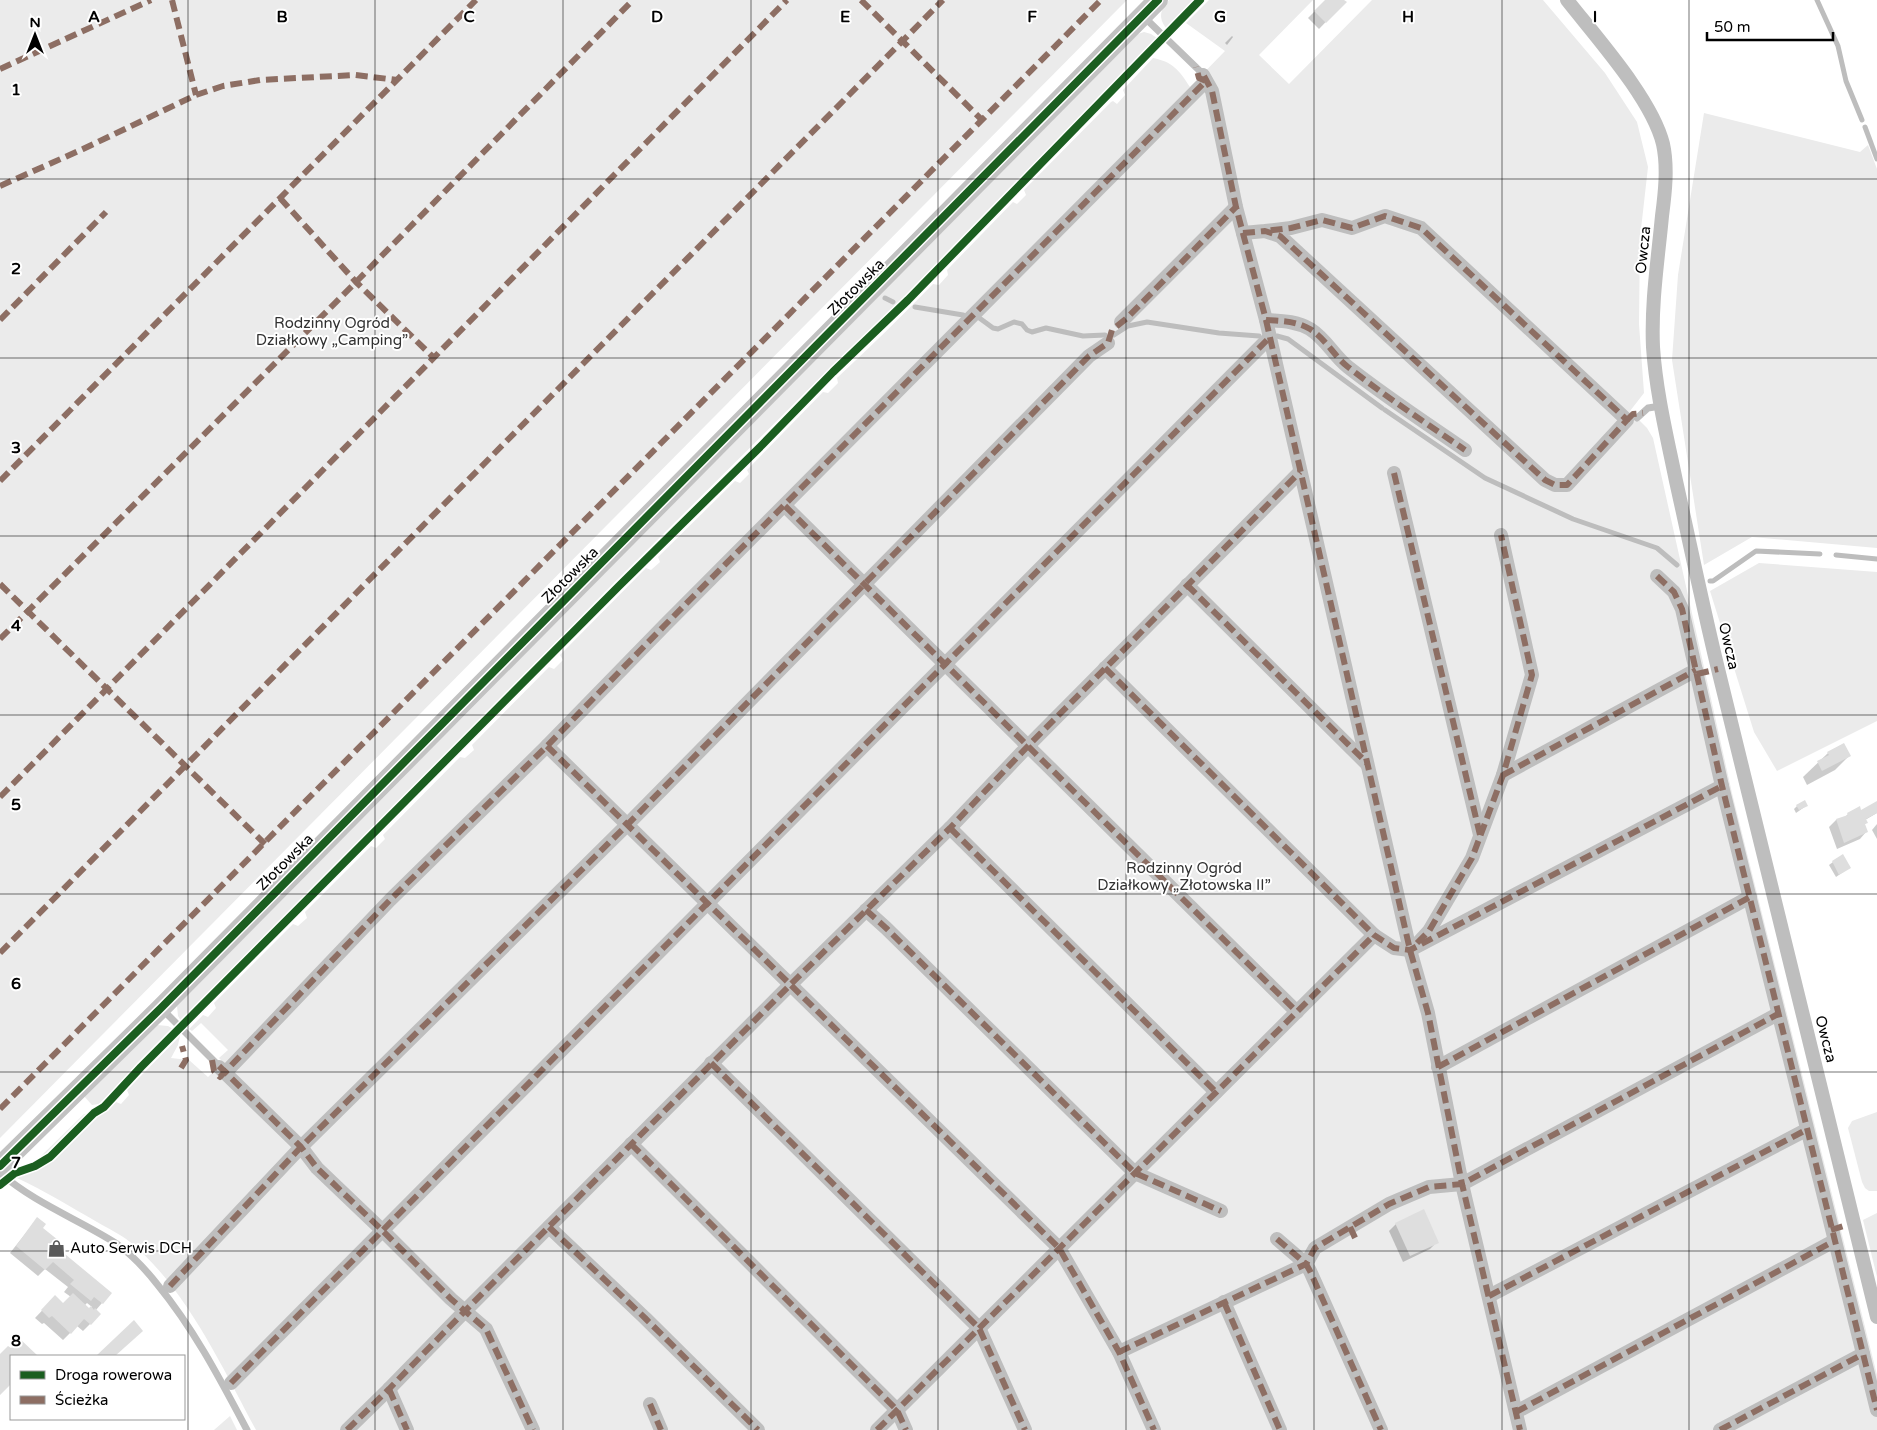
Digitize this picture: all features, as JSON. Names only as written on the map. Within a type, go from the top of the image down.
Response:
[{"type":"street","name":"Złotowska","points":[[0,1166],[161,1008],[1158,0]]},
{"type":"street","name":"Owcza","points":[[1567,0],[1643,102],[1655,122],[1663,145],[1664,195],[1652,323],[1653,348],[1661,406],[1698,584],[1718,669],[1877,1317]]},
{"type":"street","points":[[532,1430],[486,1329],[317,1168],[301,1147],[222,1070],[390,900],[547,746],[1205,77],[1212,91],[1236,207],[1266,320],[1410,950],[1428,1013],[1462,1184],[1520,1430]]},
{"type":"street","points":[[1121,322],[1236,207]]},
{"type":"street","points":[[1243,233],[1291,228],[1322,220],[1352,228],[1385,216],[1420,228],[1632,419],[1567,485],[1556,485],[1545,480],[1280,236],[1265,231]]},
{"type":"street","points":[[1266,320],[1292,321],[1310,329],[1324,340],[1339,360],[1367,382],[1465,450]]},
{"type":"street","points":[[232,1383],[1269,338]]},
{"type":"street","points":[[170,1286],[301,1147],[628,824],[1089,356],[1108,343]]},
{"type":"street","points":[[347,1430],[790,984],[950,828],[1028,746],[1300,472]]},
{"type":"street","points":[[1394,472],[1480,835]]},
{"type":"street","points":[[784,506],[1296,1012]]},
{"type":"street","points":[[1410,950],[1429,931],[1472,858],[1503,776],[1532,675],[1501,535]]},
{"type":"street","points":[[1657,576],[1674,592],[1682,609],[1722,786],[1877,1410]]},
{"type":"street","points":[[1187,585],[1367,764]]},
{"type":"street","points":[[1106,668],[1374,935],[1394,948],[1410,950],[1722,786]]},
{"type":"street","points":[[1503,776],[1696,670]]},
{"type":"street","points":[[547,746],[1059,1248],[1119,1352],[1154,1430]]},
{"type":"street","points":[[950,828],[1216,1092]]},
{"type":"street","points":[[1438,1067],[1750,897]]},
{"type":"street","points":[[866,910],[1135,1173],[1221,1211]]},
{"type":"street","points":[[877,1430],[1374,935]]},
{"type":"street","points":[[1119,1352],[1306,1264],[1315,1248],[1389,1204],[1429,1187],[1462,1184],[1778,1014]]},
{"type":"street","points":[[711,1063],[979,1328],[1025,1430]]},
{"type":"street","points":[[1489,1296],[1806,1130]]},
{"type":"street","points":[[631,1144],[897,1410],[906,1430]]},
{"type":"street","points":[[549,1227],[645,1318],[758,1430]]},
{"type":"street","points":[[1277,1239],[1306,1264],[1310,1271],[1381,1430]]},
{"type":"street","points":[[1516,1412],[1834,1241]]},
{"type":"street","points":[[1224,1302],[1280,1430]]},
{"type":"street","points":[[1720,1430],[1863,1354]]},
{"type":"street","points":[[389,1389],[408,1430]]},
{"type":"street","points":[[650,1404],[662,1430]]},
{"type":"lane","points":[[1143,16],[1205,77]]},
{"type":"lane","points":[[1632,419],[1648,408],[1661,406]]},
{"type":"lane","points":[[161,1008],[222,1070]]},
{"type":"lane","points":[[0,1173],[33,1198],[118,1245],[132,1256],[167,1296],[188,1325],[213,1366],[247,1430]]},
{"type":"green space","name":"Rodzinny Ogród Działkowy „Camping”","points":[[0,0],[1127,0],[0,1138]]},
{"type":"green space","points":[[1169,0],[1193,0],[1166,28],[1161,14]]},
{"type":"green space","name":"Rodzinny Ogród Działkowy „Złotowska II”","points":[[1209,0],[1313,0],[1259,55],[1289,84],[1372,0],[1543,0],[1605,73],[1637,122],[1648,167],[1640,238],[1639,324],[1644,393],[1630,411],[1647,428],[1653,438],[1732,793],[1877,1375],[1877,1430],[256,1430],[216,1355],[186,1305],[150,1261],[122,1236],[17,1178],[49,1161],[99,1112],[108,1111],[116,1102],[121,1104],[129,1095],[127,1090],[180,1036],[178,1045],[171,1058],[189,1060],[208,1077],[223,1062],[219,1058],[228,1050],[201,1023],[192,1031],[189,1029],[203,1015],[208,1017],[216,1008],[214,1003],[293,924],[298,926],[307,918],[305,912],[371,846],[376,848],[385,839],[383,835],[460,757],[465,758],[474,750],[472,745],[549,667],[554,669],[563,660],[560,655],[646,568],[651,570],[660,562],[658,557],[735,481],[740,483],[749,474],[747,470],[823,392],[828,393],[838,383],[837,378],[933,284],[939,285],[948,275],[947,270],[1013,202],[1017,204],[1026,195],[1024,190],[1111,102],[1113,101],[1117,104],[1125,95],[1123,90],[1153,58],[1171,64],[1190,87],[1225,51],[1186,23]]},
{"type":"green space","points":[[1144,32],[1157,38],[904,297],[615,582],[181,1021],[178,1016],[177,1006],[1138,34]]},
{"type":"green space","points":[[1704,113],[1860,152],[1868,145],[1877,169],[1877,548],[1752,537],[1704,565],[1672,360],[1678,275]]},
{"type":"green space","points":[[1759,563],[1877,572],[1877,721],[1777,771],[1754,732],[1710,591]]},
{"type":"green space","points":[[157,1025],[168,1026],[173,1029],[99,1104],[92,1105],[84,1096]]},
{"type":"green space","points":[[1877,1112],[1877,1191],[1869,1191],[1862,1182],[1848,1128],[1852,1121]]},
{"type":"green space","points":[[91,1113],[50,1153],[34,1163],[84,1114]]},
{"type":"green space","points":[[1877,1213],[1877,1277],[1863,1220]]},
{"type":"green space","points":[[230,1416],[237,1430],[214,1430]]},
{"type":"building","points":[[1325,0],[1344,0],[1347,2],[1326,23],[1314,11]]},
{"type":"building","points":[[1844,743],[1851,756],[1822,771],[1817,761],[1829,755],[1827,752]]},
{"type":"building","points":[[1805,800],[1808,806],[1799,810],[1796,805]]},
{"type":"building","points":[[1877,801],[1877,813],[1866,819],[1868,823],[1865,824],[1868,832],[1844,843],[1836,819],[1848,815],[1847,813],[1860,806],[1861,810]]},
{"type":"building","points":[[1843,854],[1851,868],[1839,875],[1832,861]]},
{"type":"building","points":[[1424,1209],[1439,1243],[1410,1256],[1395,1223]]},
{"type":"building","points":[[37,1217],[46,1224],[43,1228],[58,1240],[54,1245],[112,1293],[103,1304],[94,1297],[91,1301],[70,1284],[74,1280],[53,1262],[45,1270],[16,1246]]},
{"type":"building","points":[[73,1293],[89,1308],[91,1306],[94,1310],[95,1308],[101,1314],[91,1325],[84,1319],[71,1334],[52,1316],[49,1318],[41,1310],[55,1295],[63,1303]]},
{"type":"building","points":[[134,1320],[143,1331],[116,1355],[97,1355]]},
{"type":"building","points":[[20,1339],[37,1355],[10,1355],[10,1385],[0,1395],[0,1354],[8,1346],[11,1348]]},
{"type":"waterway","points":[[1817,0],[1838,46],[1846,81],[1862,120]]},
{"type":"waterway","points":[[1865,127],[1877,159]]},
{"type":"waterway","points":[[885,298],[893,302]]},
{"type":"waterway","points":[[915,307],[963,315]]},
{"type":"waterway","points":[[978,317],[993,328],[998,329],[1014,322],[1022,324],[1027,330],[1032,332],[1046,328],[1083,336],[1105,335]]},
{"type":"waterway","points":[[1114,335],[1128,326],[1147,322],[1219,333],[1259,336]]},
{"type":"waterway","points":[[1277,336],[1288,339],[1382,408]]},
{"type":"waterway","points":[[1385,410],[1485,478],[1573,519],[1657,548],[1677,565]]},
{"type":"waterway","points":[[1710,581],[1713,581],[1756,551],[1820,554]]},
{"type":"waterway","points":[[1836,555],[1877,559]]},
{"type":"marked path","points":[[0,69],[151,0]]},
{"type":"marked path","points":[[172,0],[196,95]]},
{"type":"marked path","points":[[0,481],[476,0]]},
{"type":"marked path","points":[[0,639],[356,282],[633,0]]},
{"type":"marked path","points":[[0,797],[787,0]]},
{"type":"marked path","points":[[861,0],[983,121]]},
{"type":"marked path","points":[[0,953],[943,0]]},
{"type":"marked path","points":[[0,1109],[1101,0]]},
{"type":"marked path","points":[[212,1060],[214,1071],[220,1077],[390,900],[547,746],[1206,81],[1199,78],[1196,67]]},
{"type":"marked path","points":[[0,186],[196,95],[223,86],[260,80],[355,75],[397,80]]},
{"type":"marked path","points":[[1204,76],[1212,91],[1236,207],[1266,320],[1410,950],[1428,1013],[1462,1184],[1520,1430]]},
{"type":"marked path","points":[[280,198],[356,282],[434,358]]},
{"type":"marked path","points":[[170,1286],[301,1147],[628,824],[1089,356],[1108,343],[1112,330],[1127,318],[1236,207]]},
{"type":"marked path","points":[[0,320],[106,212]]},
{"type":"marked path","points":[[1243,233],[1265,231],[1280,236],[1545,480],[1555,485],[1567,485],[1627,420],[1421,228],[1385,216],[1352,228],[1322,220],[1291,228],[1265,231]]},
{"type":"marked path","points":[[1266,320],[1294,323],[1310,329],[1348,367],[1465,450]]},
{"type":"marked path","points":[[231,1383],[1269,338]]},
{"type":"marked path","points":[[1627,420],[1633,414],[1643,413]]},
{"type":"marked path","points":[[347,1430],[791,984],[950,828],[1028,746],[1300,472]]},
{"type":"marked path","points":[[1394,473],[1480,835]]},
{"type":"marked path","points":[[785,506],[1297,1012]]},
{"type":"marked path","points":[[1417,943],[1429,931],[1472,858],[1503,775],[1532,675],[1501,535]]},
{"type":"marked path","points":[[1657,576],[1674,592],[1682,609],[1722,786],[1877,1410]]},
{"type":"marked path","points":[[0,584],[265,844]]},
{"type":"marked path","points":[[1187,585],[1367,763]]},
{"type":"marked path","points":[[1105,668],[1374,935],[1394,948],[1410,950],[1722,786]]},
{"type":"marked path","points":[[1697,674],[1718,669]]},
{"type":"marked path","points":[[1503,775],[1696,670]]},
{"type":"marked path","points":[[547,746],[1059,1248],[1119,1352],[1154,1430]]},
{"type":"marked path","points":[[950,828],[1216,1092]]},
{"type":"marked path","points":[[1438,1067],[1750,897]]},
{"type":"marked path","points":[[866,910],[1135,1173],[1221,1211]]},
{"type":"marked path","points":[[877,1430],[1374,935]]},
{"type":"marked path","points":[[1119,1352],[1306,1264],[1315,1248],[1389,1204],[1429,1187],[1462,1184],[1778,1014]]},
{"type":"marked path","points":[[181,1068],[186,1060],[182,1046]]},
{"type":"marked path","points":[[711,1063],[979,1328],[1025,1430]]},
{"type":"marked path","points":[[219,1066],[301,1147],[317,1168],[451,1299],[486,1329],[533,1430]]},
{"type":"marked path","points":[[1489,1296],[1806,1130]]},
{"type":"marked path","points":[[631,1144],[897,1410],[906,1430]]},
{"type":"marked path","points":[[1831,1230],[1847,1225]]},
{"type":"marked path","points":[[549,1227],[645,1318],[758,1430]]},
{"type":"marked path","points":[[1350,1227],[1357,1242]]},
{"type":"marked path","points":[[1277,1239],[1306,1264],[1310,1271],[1381,1430]]},
{"type":"marked path","points":[[1516,1412],[1834,1241]]},
{"type":"marked path","points":[[1224,1302],[1280,1430]]},
{"type":"marked path","points":[[1720,1430],[1863,1354]]},
{"type":"marked path","points":[[389,1389],[407,1430]]},
{"type":"marked path","points":[[650,1404],[661,1430]]},
{"type":"cycle path","points":[[0,1166],[161,1008],[1158,0]]},
{"type":"cycle path","points":[[0,1185],[15,1173],[35,1166],[50,1157],[94,1113],[104,1107],[141,1067],[619,586],[833,372],[908,300],[1200,0]]},
{"type":"place","name":"Auto Serwis DCH","points":[[56,1248]]}]
